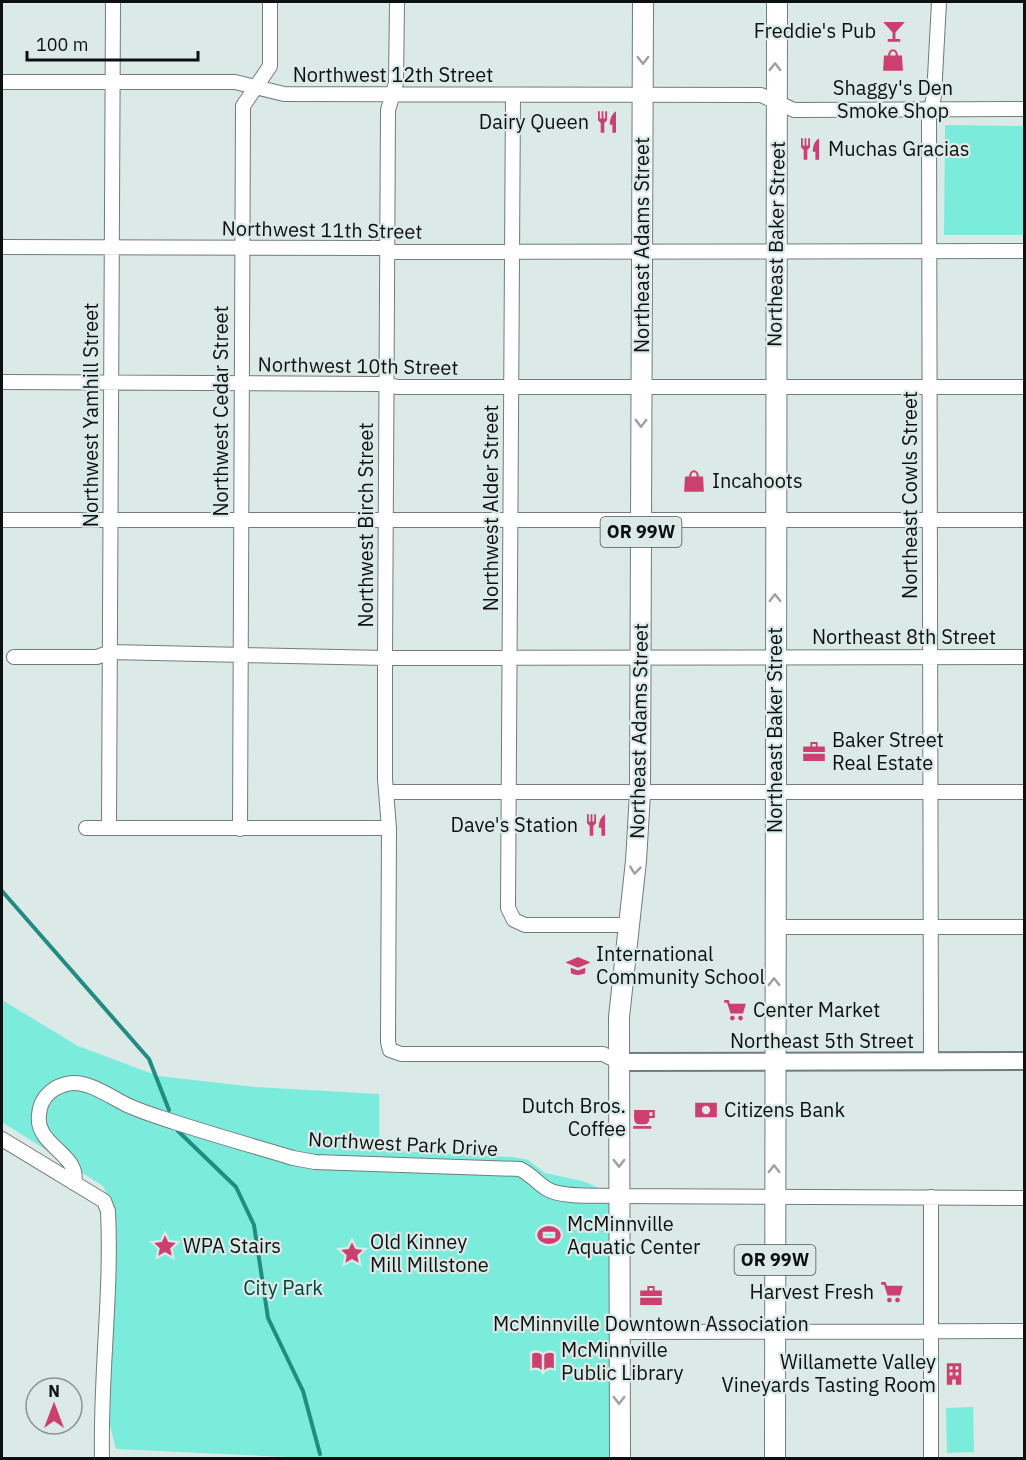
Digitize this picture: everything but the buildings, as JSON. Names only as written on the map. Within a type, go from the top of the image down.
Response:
[{"type":"highway","name":"Northeast Adams Street","points":[[620,1458],[619,1062],[621,980],[629,925],[640,793],[643,2]]},
{"type":"highway","name":"Northeast Baker Street","points":[[775,1458],[774,793],[777,2]]},
{"type":"main road","name":"Northeast 5th Street","points":[[619,1062],[1024,1061]]},
{"type":"street","name":"Northwest Yamhill Street","points":[[109,828],[112,2]]},
{"type":"street","name":"Northwest Cedar Street","points":[[240,829],[243,106],[270,66],[270,2]]},
{"type":"street","name":"Northwest Birch Street","points":[[397,2],[396,83],[388,110],[385,658],[386,792],[389,828],[388,1042],[390,1050],[401,1054],[603,1054],[619,1062]]},
{"type":"street","name":"Northeast Cowls Street","points":[[931,1062],[929,387],[931,110],[939,2]]},
{"type":"street","name":"Northwest 12th Street","points":[[2,82],[235,82],[284,94],[761,95],[794,110],[1024,109]]},
{"type":"street","name":"Northwest Alder Street","points":[[513,95],[508,908],[514,920],[525,925],[629,925]]},
{"type":"street","name":"Northwest 11th Street","points":[[2,247],[512,252],[1024,251]]},
{"type":"street","name":"Northwest 10th Street","points":[[2,382],[511,387],[1024,387]]},
{"type":"street","points":[[2,520],[1024,520]]},
{"type":"street","name":"Northeast 8th Street","points":[[14,657],[97,657],[110,652],[240,654],[248,657],[385,658],[510,656],[1024,657]]},
{"type":"street","points":[[386,792],[1024,792]]},
{"type":"street","points":[[86,828],[389,828]]},
{"type":"street","points":[[775,927],[1024,927]]},
{"type":"street","name":"Northwest Park Drive","points":[[74,1184],[75,1173],[72,1165],[44,1136],[38,1116],[40,1105],[51,1091],[74,1083],[89,1087],[132,1107],[293,1158],[315,1162],[520,1169],[554,1192],[619,1196],[1024,1198]]},
{"type":"street","points":[[2,1139],[104,1202],[108,1211],[108,1308],[102,1378],[102,1458]]},
{"type":"street","points":[[931,1197],[931,1458]]},
{"type":"street","points":[[619,1332],[1024,1331]]},
{"type":"green space","points":[[945,125],[1024,126],[1024,235],[944,235]]},
{"type":"green space","name":"City Park","points":[[2,1000],[78,1046],[158,1076],[255,1087],[379,1094],[379,1150],[512,1157],[528,1160],[545,1173],[582,1181],[619,1196],[620,1458],[309,1458],[116,1449],[109,1422],[108,1377],[115,1297],[113,1208],[103,1186],[2,1122]]},
{"type":"green space","points":[[973,1407],[974,1452],[947,1453],[946,1408]]},
{"type":"waterway","points":[[2,891],[149,1059],[169,1110]]},
{"type":"waterway","points":[[178,1131],[236,1187],[254,1225],[268,1318],[303,1391],[320,1454]]},
{"type":"place","name":"Freddie's Pub","points":[[894,31]]},
{"type":"place","name":"Shaggy's Den Smoke Shop","points":[[893,60]]},
{"type":"place","name":"Dairy Queen","points":[[607,122]]},
{"type":"place","name":"Muchas Gracias","points":[[810,149]]},
{"type":"place","name":"Incahoots","points":[[694,481]]},
{"type":"place","name":"Baker Street Real Estate","points":[[814,752]]},
{"type":"place","name":"Dave's Station","points":[[596,825]]},
{"type":"place","name":"International Community School","points":[[578,966]]},
{"type":"place","name":"Center Market","points":[[735,1010]]},
{"type":"place","name":"Citizens Bank","points":[[706,1110]]},
{"type":"place","name":"Dutch Bros. Coffee","points":[[644,1118]]},
{"type":"place","name":"McMinnville Aquatic Center","points":[[549,1235]]},
{"type":"place","name":"WPA Stairs","points":[[165,1246]]},
{"type":"place","name":"Old Kinney Mill Millstone","points":[[352,1253]]},
{"type":"place","name":"Harvest Fresh","points":[[892,1292]]},
{"type":"place","name":"McMinnville Downtown Association","points":[[651,1296]]},
{"type":"place","name":"McMinnville Public Library","points":[[543,1361]]},
{"type":"place","name":"Willamette Valley Vineyards Tasting Room","points":[[954,1374]]}]
